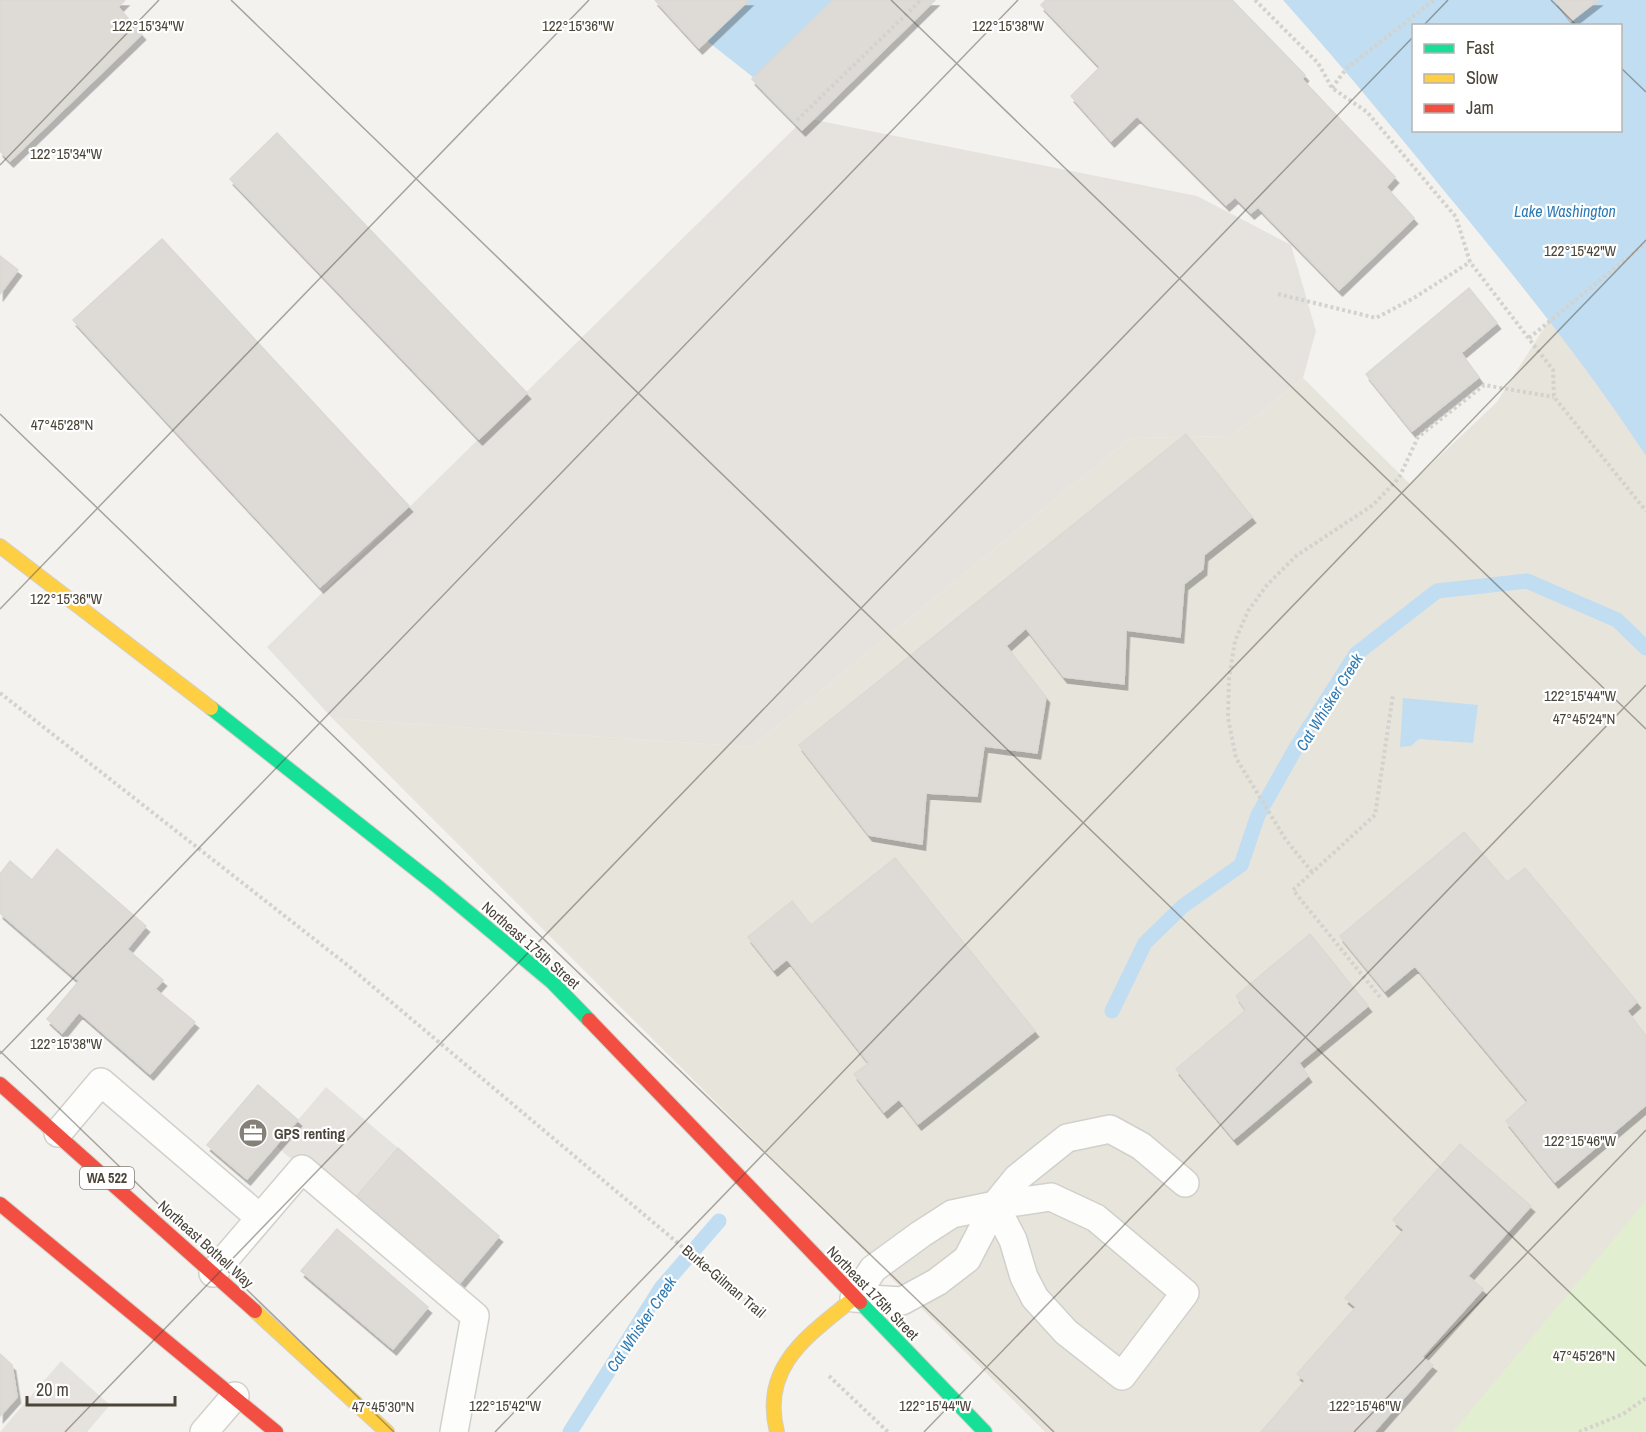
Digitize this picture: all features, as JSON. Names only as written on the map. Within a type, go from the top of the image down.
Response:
[{"type":"street","name":"Northeast 175th Street","points":[[0,546],[246,734],[437,886],[552,982],[985,1432]]},
{"type":"street","name":"Northeast Bothell Way","points":[[0,1084],[58,1133],[387,1432]]},
{"type":"street","points":[[0,1204],[276,1432]]},
{"type":"street","points":[[777,1432],[771,1407],[775,1384],[784,1363],[797,1347],[854,1298]]},
{"type":"lane","points":[[58,1133],[101,1082],[260,1218]]},
{"type":"lane","points":[[995,1205],[1013,1240],[1024,1277],[1035,1298],[1066,1332],[1122,1376],[1185,1293],[1096,1218],[1051,1197],[995,1205],[952,1214],[873,1269],[854,1298],[902,1301],[937,1282],[967,1259],[995,1205],[1017,1178],[1067,1138],[1110,1129],[1141,1146],[1185,1183]]},
{"type":"lane","points":[[213,1273],[302,1169],[475,1316],[454,1432]]},
{"type":"lane","points":[[204,1432],[235,1396]]},
{"type":"path","points":[[797,120],[921,0]]},
{"type":"path","points":[[1255,0],[1318,63],[1332,88],[1367,112],[1456,217],[1470,262],[1554,370],[1554,397],[1646,511]]},
{"type":"path","points":[[1332,88],[1346,69],[1434,0]]},
{"type":"path","points":[[1530,338],[1549,320],[1646,243]]},
{"type":"path","points":[[1278,294],[1376,318],[1414,298],[1470,262]]},
{"type":"path","points":[[1312,872],[1286,840],[1236,758],[1228,718],[1229,678],[1235,641],[1248,611],[1267,585],[1296,556],[1373,505],[1400,478],[1418,437],[1484,385],[1554,397]]},
{"type":"path","name":"Burke-Gilman Trail","points":[[0,693],[346,963],[771,1322]]},
{"type":"path","points":[[1380,997],[1293,890],[1375,815],[1393,695]]},
{"type":"path","points":[[834,1381],[888,1432]]},
{"type":"path","points":[[1579,1432],[1623,1414],[1646,1398]]},
{"type":"shaded area","points":[[805,118],[1197,196],[1291,245],[1316,331],[1303,378],[1231,436],[1130,438],[752,747],[332,718],[267,647]]},
{"type":"shaded area","points":[[1549,320],[1607,396],[1646,456],[1646,1202],[1454,1432],[1045,1432],[332,718],[752,747],[1130,438],[1231,436],[1303,378],[1410,484],[1497,402]]},
{"type":"shaded area","points":[[326,1087],[398,1148],[348,1207],[276,1146]]},
{"type":"shaded area","points":[[61,1361],[110,1405],[87,1432],[0,1432]]},
{"type":"green space","points":[[1646,1200],[1646,1432],[1453,1432],[1634,1215]]},
{"type":"water","points":[[655,0],[928,0],[805,118]]},
{"type":"water","name":"Lake Washington","points":[[1283,0],[1646,0],[1646,456],[1604,394],[1536,304],[1352,80]]},
{"type":"water","points":[[1403,698],[1478,705],[1473,743],[1419,739],[1411,746],[1400,747]]},
{"type":"building","points":[[0,0],[125,0],[118,7],[142,34],[10,161],[0,151]]},
{"type":"building","points":[[655,0],[749,0],[699,48]]},
{"type":"building","points":[[833,0],[935,0],[802,130],[752,79]]},
{"type":"building","points":[[1046,0],[1232,0],[1305,75],[1302,79],[1395,177],[1386,187],[1414,218],[1339,290],[1258,207],[1251,213],[1235,197],[1226,205],[1137,116],[1111,141],[1071,96],[1100,67],[1041,5]]},
{"type":"building","points":[[1555,0],[1598,0],[1571,21]]},
{"type":"building","points":[[277,133],[527,393],[479,439],[230,179]]},
{"type":"building","points":[[162,239],[409,506],[320,587],[73,320]]},
{"type":"building","points":[[0,256],[18,270],[0,294]]},
{"type":"building","points":[[1469,288],[1497,323],[1461,353],[1479,377],[1412,431],[1366,374]]},
{"type":"building","points":[[1186,434],[1252,517],[1204,555],[1203,569],[1184,584],[1180,637],[1126,630],[1124,684],[1064,677],[1026,628],[1006,646],[1046,697],[1037,753],[984,746],[977,796],[926,793],[922,844],[869,835],[799,745]]},
{"type":"building","points":[[1464,832],[1507,882],[1525,868],[1637,1002],[1627,1011],[1646,1036],[1646,1105],[1555,1182],[1506,1121],[1528,1101],[1415,966],[1385,991],[1340,936]]},
{"type":"building","points":[[57,849],[146,926],[127,949],[163,980],[155,989],[195,1022],[150,1074],[79,1012],[62,1033],[47,1019],[79,981],[0,913],[0,874],[10,861],[32,880]]},
{"type":"building","points":[[895,858],[1035,1031],[918,1124],[899,1099],[884,1112],[854,1074],[869,1063],[787,959],[774,970],[748,937],[792,901],[811,925]]},
{"type":"building","points":[[1310,934],[1368,1006],[1299,1063],[1308,1076],[1234,1139],[1176,1069],[1246,1010],[1236,996]]},
{"type":"building","name":"GPS renting","points":[[258,1085],[298,1120],[247,1179],[207,1145]]},
{"type":"building","points":[[1460,1144],[1531,1206],[1468,1276],[1483,1289],[1422,1357],[1433,1365],[1374,1432],[1261,1432],[1305,1381],[1297,1374],[1356,1307],[1345,1298],[1404,1230],[1393,1220]]},
{"type":"building","points":[[398,1148],[499,1236],[459,1284],[356,1197]]},
{"type":"building","points":[[337,1229],[428,1307],[393,1349],[301,1271]]},
{"type":"building","points":[[0,1354],[12,1365],[17,1397],[0,1416]]},
{"type":"waterway","name":"Cat Whisker Creek","points":[[1112,1011],[1145,943],[1183,906],[1241,865],[1258,815],[1297,746],[1356,654],[1437,591],[1527,581],[1617,620],[1646,648]]},
{"type":"waterway","name":"Cat Whisker Creek","points":[[570,1432],[661,1288],[719,1221]]},
{"type":"traffic: fast","points":[[211,708],[437,886],[552,982],[589,1020]]},
{"type":"traffic: fast","points":[[860,1302],[985,1432]]},
{"type":"traffic: slow","points":[[0,546],[211,708]]},
{"type":"traffic: slow","points":[[777,1432],[774,1409],[776,1388],[782,1370],[805,1339],[854,1298]]},
{"type":"traffic: slow","points":[[255,1311],[387,1432]]},
{"type":"traffic: jam","points":[[589,1020],[860,1302]]},
{"type":"traffic: jam","points":[[0,1084],[255,1311]]},
{"type":"traffic: jam","points":[[0,1204],[276,1432]]},
{"type":"place","name":"GPS renting","points":[[253,1133]]}]
